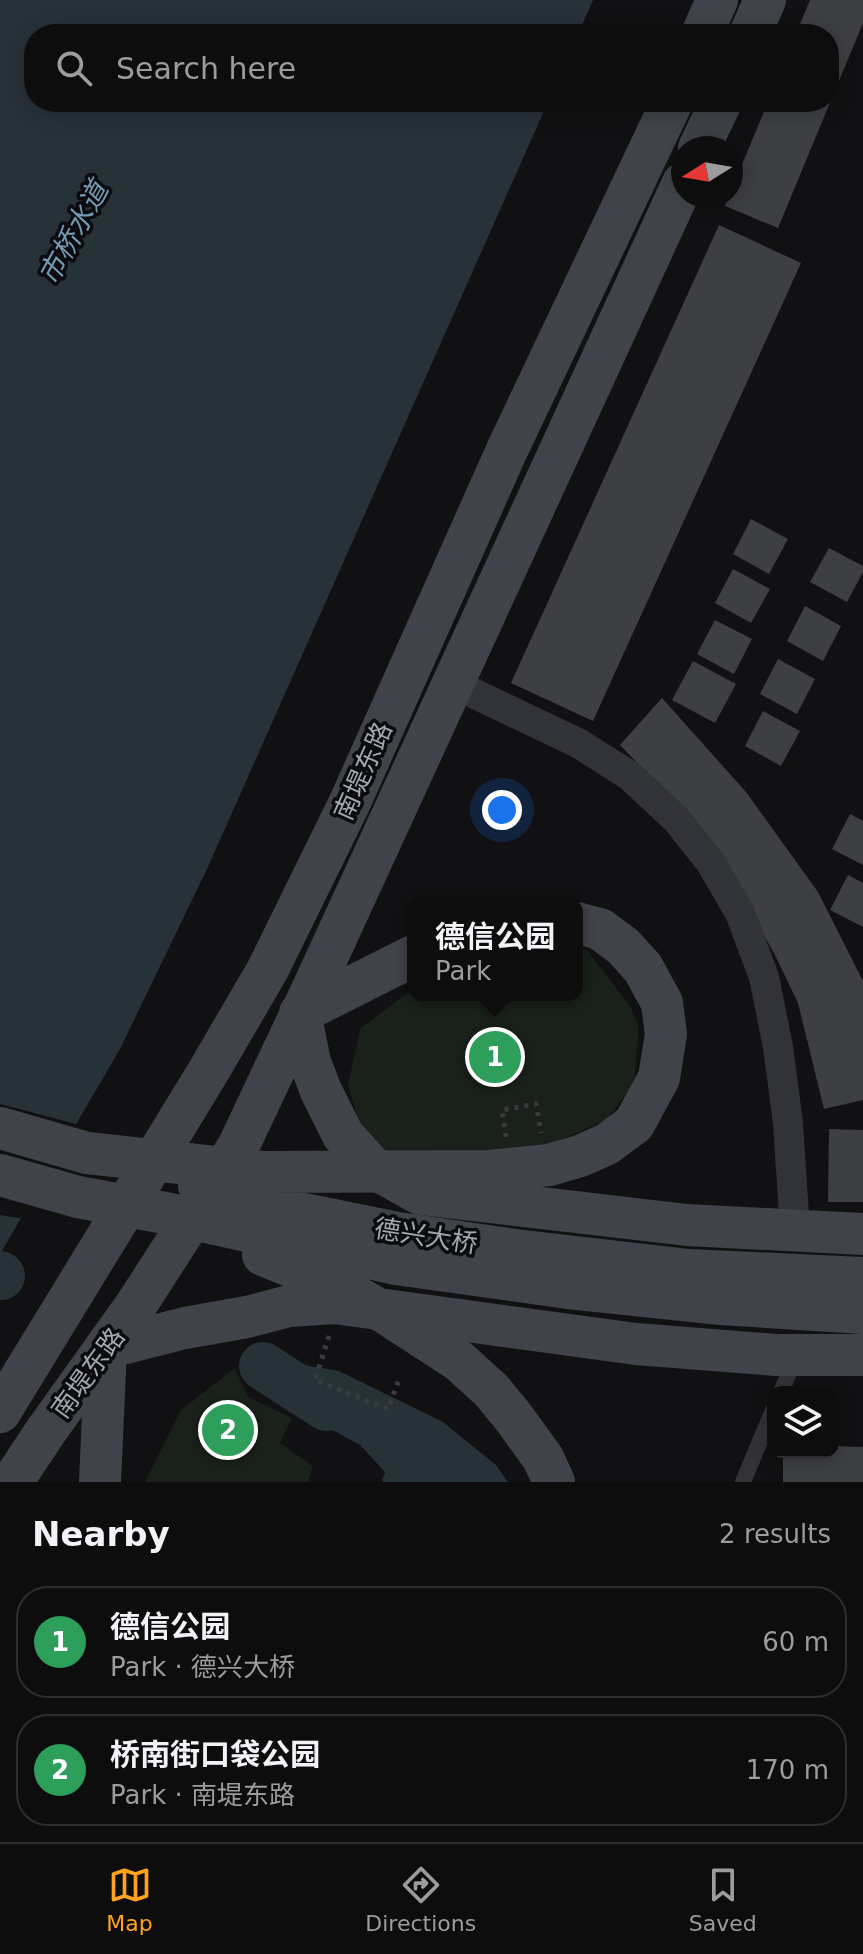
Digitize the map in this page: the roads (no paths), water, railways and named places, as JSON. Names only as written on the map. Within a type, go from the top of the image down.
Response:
[{"type":"main road","points":[[706,24],[717,0]]},
{"type":"main road","points":[[754,24],[765,0]]},
{"type":"main road","name":"南堤东路","points":[[0,1412],[268,969],[350,802],[507,450],[667,112]]},
{"type":"main road","points":[[705,136],[716,112]]},
{"type":"main road","name":"南堤东路","points":[[12,1482],[136,1305],[238,1147],[671,208]]},
{"type":"main road","points":[[87,1153],[262,1172],[489,1171],[549,1165],[607,1144],[634,1124],[659,1078],[666,1034],[662,1003],[643,968],[623,946],[600,929],[583,925]]},
{"type":"main road","points":[[407,959],[300,1013],[310,1062],[321,1091],[343,1135],[372,1167],[420,1194],[687,1225],[863,1234]]},
{"type":"main road","name":"德兴大桥","points":[[0,1128],[290,1211],[398,1233],[660,1267],[863,1278]]},
{"type":"main road","name":"德兴大桥","points":[[0,1175],[78,1197],[396,1264],[584,1290],[721,1304],[863,1313]]},
{"type":"main road","points":[[78,1197],[223,1238],[332,1283],[385,1313],[459,1361],[491,1390],[543,1458],[554,1482]]},
{"type":"main road","points":[[100,1482],[106,1348],[289,1306],[334,1303],[636,1344],[788,1374],[863,1355]]},
{"type":"street","points":[[452,683],[578,743],[630,776],[677,820],[711,863],[740,913],[764,977],[786,1108],[795,1230]]},
{"type":"lane","points":[[743,1482],[767,1424]]},
{"type":"water","name":"市桥水道","points":[[0,0],[593,0],[582,24],[24,24],[24,112],[544,112],[207,869],[120,1049],[0,1254]]},
{"type":"water","points":[[304,1365],[339,1371],[443,1422],[496,1465],[508,1482],[382,1482],[385,1472],[360,1445],[278,1399],[271,1370]]},
{"type":"waterway","points":[[263,1366],[326,1407]]},
{"type":"place","name":"德信公园","points":[[495,1057]]},
{"type":"place","name":"桥南街口袋公园","points":[[228,1430]]}]
